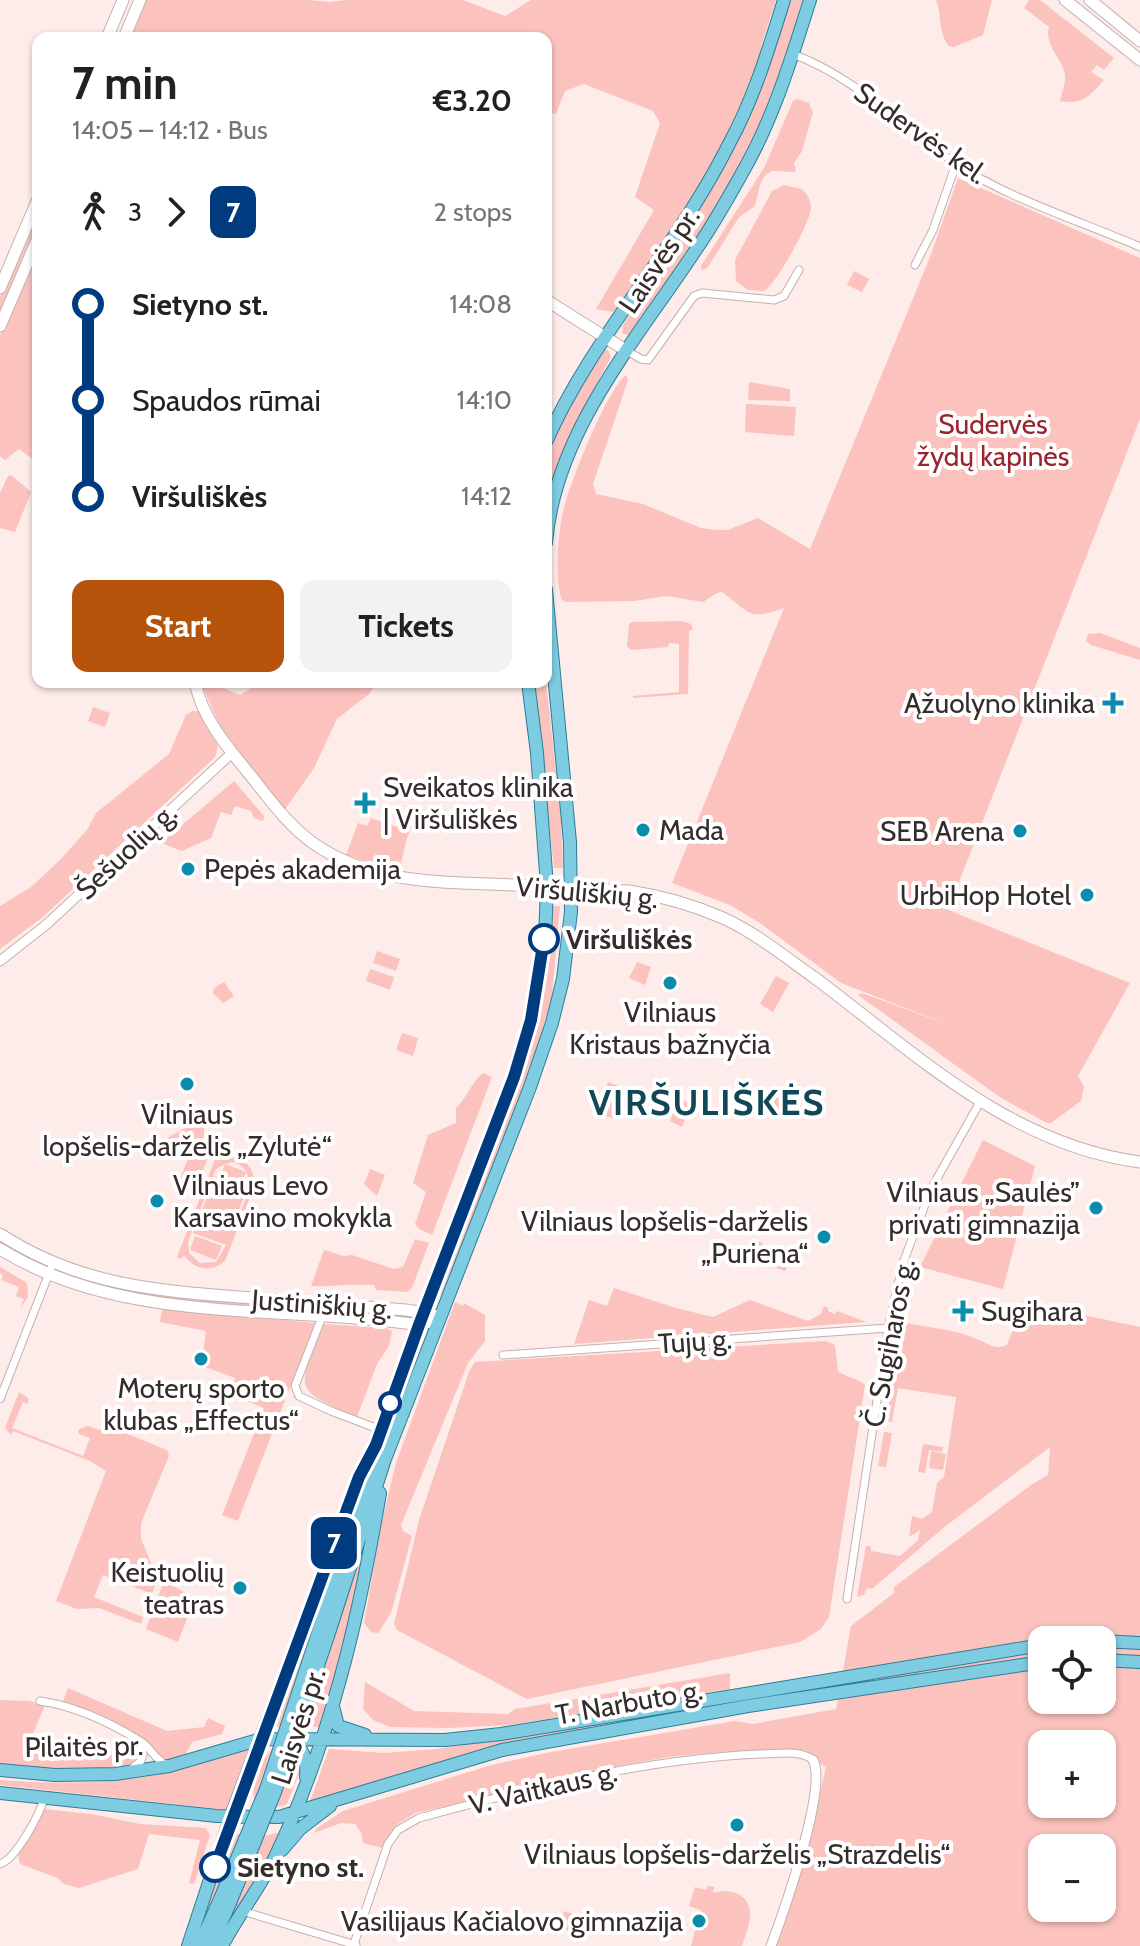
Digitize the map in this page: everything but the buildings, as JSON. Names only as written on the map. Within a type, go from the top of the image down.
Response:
[{"type":"main road","points":[[110,32],[123,0]]},
{"type":"main road","points":[[127,32],[140,0]]},
{"type":"main road","name":"Laisvės pr.","points":[[552,430],[577,380],[672,239],[731,142],[771,42],[784,0]]},
{"type":"main road","name":"Laisvės pr.","points":[[552,506],[570,453],[593,405],[698,247],[742,174],[771,115],[810,0]]},
{"type":"main road","points":[[1065,0],[1140,59]]},
{"type":"main road","points":[[1090,0],[1140,41]]},
{"type":"main road","points":[[0,288],[32,213]]},
{"type":"main road","points":[[0,326],[32,252]]},
{"type":"main road","points":[[552,304],[627,351]]},
{"type":"main road","name":"Laisvės pr.","points":[[222,1946],[230,1904],[266,1789],[385,1459],[526,1098],[552,1023],[563,979],[571,888],[568,813],[552,663]]},
{"type":"main road","name":"Viršuliškių g.","points":[[197,688],[214,727],[232,753],[276,808],[300,833],[325,851],[361,868],[412,879],[648,894],[701,909],[754,934],[980,1102],[1058,1141],[1110,1157],[1140,1162]]},
{"type":"main road","name":"Laisvės pr.","points":[[323,1634],[376,1445],[518,1063],[540,975],[547,886],[529,688]]},
{"type":"main road","name":"Justiniškių g.","points":[[0,1234],[51,1269],[97,1279],[174,1292],[421,1319]]},
{"type":"main road","name":"Justiniškių g.","points":[[0,1249],[132,1298],[322,1317],[440,1319]]},
{"type":"main road","points":[[188,1946],[231,1816],[359,1477],[376,1445]]},
{"type":"main road","name":"Laisvės pr.","points":[[199,1946],[230,1904],[273,1860],[306,1784],[333,1704],[368,1560],[385,1459]]},
{"type":"main road","points":[[1116,1642],[1140,1643]]},
{"type":"main road","name":"T. Narbuto g.","points":[[261,1739],[445,1740],[501,1734],[1028,1647]]},
{"type":"main road","points":[[1116,1661],[1140,1662]]},
{"type":"main road","name":"T. Narbuto g.","points":[[231,1816],[262,1817],[294,1813],[489,1753],[531,1744],[748,1706],[1028,1664]]},
{"type":"main road","points":[[333,1704],[335,1721],[341,1728],[392,1740]]},
{"type":"main road","points":[[279,1738],[296,1743],[304,1752],[306,1784]]},
{"type":"main road","name":"Pilaitės pr.","points":[[0,1770],[70,1775],[126,1773],[169,1766],[261,1739]]},
{"type":"main road","points":[[246,1778],[247,1800],[262,1817]]},
{"type":"main road","name":"Pilaitės pr.","points":[[0,1793],[231,1816]]},
{"type":"main road","points":[[273,1860],[300,1829],[344,1799]]},
{"type":"main road","name":"Laisvės pr.","points":[[211,1946],[230,1904]]},
{"type":"street","name":"Sudervės kel.","points":[[793,54],[864,92],[956,164],[1026,199],[1140,247]]},
{"type":"street","points":[[915,265],[933,230],[956,164]]},
{"type":"street","points":[[627,351],[648,360],[697,294],[774,300],[784,296],[799,270]]},
{"type":"street","name":"Šešuolių g.","points":[[0,958],[47,924],[232,753]]},
{"type":"street","name":"Č. Sugiharos g.","points":[[847,1599],[888,1328],[903,1263],[920,1214],[943,1165],[980,1102]]},
{"type":"street","points":[[0,1399],[51,1269]]},
{"type":"street","points":[[322,1317],[295,1386],[299,1396],[381,1430]]},
{"type":"street","name":"Tujų g.","points":[[503,1355],[888,1328]]},
{"type":"street","points":[[40,1701],[64,1707],[131,1736],[144,1744],[158,1761],[169,1766]]},
{"type":"street","points":[[126,1773],[141,1761],[143,1754],[131,1736]]},
{"type":"street","name":"V. Vaitkaus g.","points":[[356,1945],[388,1844],[398,1830],[419,1818],[651,1764],[716,1756],[771,1754],[800,1754],[813,1760]]},
{"type":"street","points":[[771,1946],[789,1896],[805,1836],[816,1780],[817,1768],[813,1760]]},
{"type":"street","points":[[0,1864],[9,1860],[33,1822],[44,1797]]},
{"type":"street","points":[[230,1904],[356,1945]]},
{"type":"green space","points":[[144,0],[463,0],[505,16],[531,0],[776,0],[761,46],[762,52],[716,156],[658,250],[613,312],[596,309],[654,210],[635,197],[660,123],[653,111],[584,84],[565,91],[556,114],[552,113],[552,32],[131,32]]},
{"type":"green space","points":[[788,0],[803,0],[763,123],[734,179],[701,232],[629,336],[622,333],[623,325],[708,191]]},
{"type":"green space","points":[[936,0],[992,0],[983,35],[954,47],[949,46],[943,35]]},
{"type":"green space","points":[[1029,0],[1040,0],[1114,58],[1104,70],[1097,65],[1091,72],[1104,80],[1085,98],[1075,102],[1060,101],[1065,81],[1064,69],[1051,46],[1049,27],[1024,8]]},
{"type":"green space","points":[[797,99],[809,103],[813,112],[802,151],[794,163],[796,172],[776,171],[766,175],[754,207],[739,217],[708,267],[702,271],[701,266],[764,168],[793,101]]},
{"type":"green space","name":"Sudervės žydų kapinės","points":[[958,178],[1140,258],[1140,419],[948,910],[1130,983],[1078,1076],[1084,1087],[1081,1101],[1051,1123],[1001,1098],[858,995],[862,993],[957,1028],[841,983],[760,923],[730,905],[672,883],[784,608],[763,614],[751,613],[722,592],[703,602],[667,596],[634,601],[565,602],[558,580],[560,529],[568,495],[599,417],[626,375],[628,380],[593,484],[596,494],[643,504],[701,528],[728,530],[758,518],[810,549],[930,257]]},
{"type":"green space","points":[[784,185],[802,189],[811,206],[810,213],[790,255],[770,286],[764,291],[748,290],[736,281],[735,260],[772,191]]},
{"type":"green space","points":[[32,224],[32,241],[0,316],[0,297]]},
{"type":"green space","points":[[32,261],[32,459],[19,449],[5,460],[0,456],[0,335]]},
{"type":"green space","points":[[854,271],[869,279],[862,292],[847,285]]},
{"type":"green space","points":[[608,350],[611,357],[573,434],[552,494],[552,442],[572,399],[601,351]]},
{"type":"green space","points":[[749,382],[790,389],[790,401],[748,400]]},
{"type":"green space","points":[[746,404],[796,407],[794,436],[745,432]]},
{"type":"green space","points":[[11,475],[31,492],[15,532],[0,528],[0,493]]},
{"type":"green space","points":[[682,621],[691,624],[693,630],[689,631],[688,694],[633,698],[679,692],[679,644],[631,650],[627,646],[629,624]]},
{"type":"green space","points":[[1100,633],[1140,648],[1140,660],[1086,641],[1088,634]]},
{"type":"green space","points":[[203,688],[223,688],[240,695],[252,688],[373,688],[337,719],[314,768],[284,811],[220,726]]},
{"type":"green space","points":[[533,688],[547,688],[561,817],[563,868],[554,868]]},
{"type":"green space","points":[[93,707],[110,713],[105,727],[88,721]]},
{"type":"green space","points":[[198,711],[218,746],[215,757],[43,917],[0,949],[0,906],[31,887],[87,830],[96,813],[169,754],[186,715]]},
{"type":"green space","points":[[234,781],[264,816],[263,821],[254,818],[251,811],[235,806],[231,815],[221,812],[211,838],[182,851],[161,843]]},
{"type":"green space","points":[[408,807],[418,811],[399,871],[346,855],[358,823],[367,826],[371,818],[400,828]]},
{"type":"green space","points":[[551,906],[560,906],[552,995],[532,1070],[444,1295],[436,1294],[511,1098]]},
{"type":"green space","points":[[377,951],[400,959],[396,971],[373,963]]},
{"type":"green space","points":[[637,962],[651,967],[645,985],[629,978]]},
{"type":"green space","points":[[370,969],[394,977],[390,990],[366,981]]},
{"type":"green space","points":[[776,976],[789,983],[773,1012],[760,1004]]},
{"type":"green space","points":[[224,982],[234,996],[223,1003],[213,993],[214,988]]},
{"type":"green space","points":[[402,1033],[418,1038],[413,1056],[396,1050]]},
{"type":"green space","points":[[483,1073],[492,1077],[432,1235],[415,1224],[426,1192],[413,1183],[428,1135],[456,1123],[456,1108]]},
{"type":"green space","points":[[608,1082],[625,1088],[614,1119],[598,1113]]},
{"type":"green space","points":[[771,1095],[787,1101],[782,1116],[765,1110]]},
{"type":"green space","points":[[679,1099],[691,1104],[682,1127],[670,1121]]},
{"type":"green space","points":[[195,1123],[204,1128],[204,1139],[196,1139],[185,1148],[168,1146],[167,1138]]},
{"type":"green space","points":[[983,1140],[1035,1166],[1003,1289],[920,1267]]},
{"type":"green space","points":[[195,1141],[212,1148],[196,1187],[179,1181]]},
{"type":"green space","points":[[219,1149],[223,1151],[221,1159],[235,1158],[246,1163],[252,1173],[254,1187],[225,1261],[203,1268],[184,1255],[181,1259],[177,1257]],"holes":[[[233,1162],[247,1174],[249,1182],[245,1201],[233,1227],[247,1188],[215,1176],[193,1233],[226,1245],[216,1262],[200,1263],[189,1253],[188,1242],[216,1169]]]},
{"type":"green space","points":[[225,1164],[246,1172],[242,1183],[221,1175]]},
{"type":"green space","points":[[370,1169],[385,1175],[377,1196],[364,1184]]},
{"type":"green space","points":[[195,1236],[222,1246],[216,1260],[190,1250]]},
{"type":"green space","points":[[750,1238],[763,1243],[761,1248],[790,1258],[785,1271],[755,1261],[757,1255],[745,1252]]},
{"type":"green space","points":[[415,1239],[429,1243],[412,1288],[407,1292],[376,1290],[374,1285],[358,1284],[311,1286],[324,1250],[352,1255],[394,1269],[403,1267]]},
{"type":"green space","points":[[0,1267],[27,1283],[28,1297],[20,1309],[24,1299],[16,1296],[19,1287],[1,1280]]},
{"type":"green space","points":[[68,1275],[116,1289],[169,1297],[396,1315],[180,1301],[114,1290]]},
{"type":"green space","points":[[614,1288],[713,1317],[750,1300],[808,1321],[821,1314],[824,1306],[835,1314],[837,1311],[866,1322],[574,1344],[589,1300],[607,1306]]},
{"type":"green space","points":[[455,1302],[463,1306],[464,1303],[485,1315],[485,1341],[468,1363],[401,1525],[403,1531],[412,1536],[391,1613],[378,1633],[371,1632],[364,1623],[396,1463]]},
{"type":"green space","points":[[1023,1302],[1140,1327],[1140,1946],[777,1946],[806,1855],[826,1767],[805,1750],[670,1757],[562,1778],[416,1813],[399,1823],[382,1848],[363,1843],[361,1832],[355,1824],[341,1823],[314,1833],[343,1811],[488,1766],[551,1752],[735,1721],[753,1724],[836,1709],[840,1688],[523,1740],[309,1804],[329,1749],[384,1753],[437,1749],[841,1682],[851,1626],[894,1593],[894,1587],[1048,1475],[1050,1447],[947,1525],[872,1589],[867,1588],[864,1595],[857,1597],[866,1546],[871,1546],[871,1551],[900,1556],[918,1540],[920,1530],[909,1537],[912,1516],[922,1519],[932,1512],[937,1483],[944,1477],[956,1397],[898,1388],[892,1422],[886,1421],[900,1322],[958,1333],[995,1347],[1007,1345]]},
{"type":"green space","points":[[162,1309],[315,1323],[238,1521],[222,1515],[264,1408],[230,1394],[235,1378],[205,1367],[209,1357],[203,1354],[206,1331],[160,1322]]},
{"type":"green space","points":[[324,1324],[392,1331],[389,1346],[377,1364],[357,1417],[319,1399],[305,1384],[305,1374]]},
{"type":"green space","points":[[826,1341],[835,1345],[838,1371],[865,1385],[829,1617],[821,1629],[800,1642],[527,1699],[397,1630],[394,1624],[419,1520],[475,1362]]},
{"type":"green space","points":[[19,1392],[28,1398],[28,1404],[23,1402],[12,1428],[83,1456],[90,1438],[79,1434],[78,1430],[87,1426],[104,1431],[108,1426],[167,1450],[169,1456],[141,1523],[141,1539],[158,1579],[152,1594],[103,1575],[94,1597],[143,1617],[141,1624],[99,1608],[77,1609],[56,1601],[106,1471],[90,1461],[13,1431],[11,1435],[5,1428]]},
{"type":"green space","points":[[884,1432],[892,1433],[886,1467],[878,1466]]},
{"type":"green space","points":[[923,1444],[943,1447],[942,1452],[929,1450],[925,1473],[918,1472]]},
{"type":"green space","points":[[931,1451],[946,1454],[943,1470],[929,1468]]},
{"type":"green space","points":[[369,1521],[322,1727],[304,1726]]},
{"type":"green space","points":[[334,1564],[282,1727],[276,1727]]},
{"type":"green space","points":[[164,1581],[195,1598],[178,1642],[146,1629]]},
{"type":"green space","points":[[730,1673],[730,1689],[511,1725],[390,1727],[373,1720],[363,1709],[365,1682],[414,1711],[508,1714],[515,1709]]},
{"type":"green space","points":[[68,1688],[167,1731],[204,1727],[208,1718],[225,1726],[222,1734],[192,1742],[185,1755],[166,1761],[114,1723],[63,1701]]},
{"type":"green space","points":[[0,1700],[45,1705],[27,1748],[76,1757],[140,1753],[139,1758],[124,1766],[109,1767],[0,1766]]},
{"type":"green space","points":[[252,1747],[229,1810],[0,1785],[0,1780],[78,1782],[137,1778],[180,1769]]},
{"type":"green space","points":[[275,1747],[255,1802],[258,1772],[265,1757]]},
{"type":"green space","points":[[296,1751],[302,1766],[287,1804],[275,1808]]},
{"type":"green space","points":[[45,1809],[140,1824],[206,1828],[210,1835],[194,1884],[189,1883],[200,1840],[149,1834],[138,1869],[79,1888],[20,1864],[18,1854]]},
{"type":"green space","points":[[281,1833],[222,1936],[264,1836]]},
{"type":"green space","points":[[230,1834],[242,1834],[194,1946]]},
{"type":"green space","points":[[708,1886],[714,1887],[713,1893],[731,1892],[746,1900],[750,1916],[742,1946],[691,1946],[701,1910],[689,1906],[695,1887],[706,1890]]},
{"type":"green space","points":[[564,1911],[578,1916],[573,1932],[559,1928]]},
{"type":"bus line","name":"7","points":[[215,1867],[231,1816],[359,1477],[376,1445],[514,1077],[531,1020],[544,939]]},
{"type":"place","name":"Ąžuolyno klinika","points":[[1113,703]]},
{"type":"place","name":"Sveikatos klinika | Viršuliškės","points":[[365,803]]},
{"type":"place","name":"Mada","points":[[643,830]]},
{"type":"place","name":"SEB Arena","points":[[1020,831]]},
{"type":"place","name":"Pepės akademija","points":[[188,869]]},
{"type":"place","name":"UrbiHop Hotel","points":[[1087,895]]},
{"type":"place","name":"Viršuliškės","points":[[544,939]]},
{"type":"place","name":"Vilniaus Kristaus bažnyčia","points":[[670,983]]},
{"type":"place","name":"Vilniaus lopšelis-darželis „Zylutė“","points":[[187,1084]]},
{"type":"place","name":"Vilniaus Levo Karsavino mokykla","points":[[157,1201]]},
{"type":"place","name":"Vilniaus „Saulės” privati gimnazija","points":[[1096,1208]]},
{"type":"place","name":"Vilniaus lopšelis-darželis „Puriena“","points":[[824,1237]]},
{"type":"place","name":"Sugihara","points":[[963,1311]]},
{"type":"place","name":"Moterų sporto klubas „Effectus“","points":[[201,1359]]},
{"type":"place","name":"Keistuolių teatras","points":[[240,1588]]},
{"type":"place","name":"Vilniaus lopšelis-darželis „Strazdelis“","points":[[737,1825]]},
{"type":"place","name":"Sietyno st.","points":[[215,1867]]},
{"type":"place","name":"Vasilijaus Kačialovo gimnazija","points":[[699,1921]]},
{"type":"district","name":"VIRŠULIŠKĖS","points":[[707,1102]]}]
